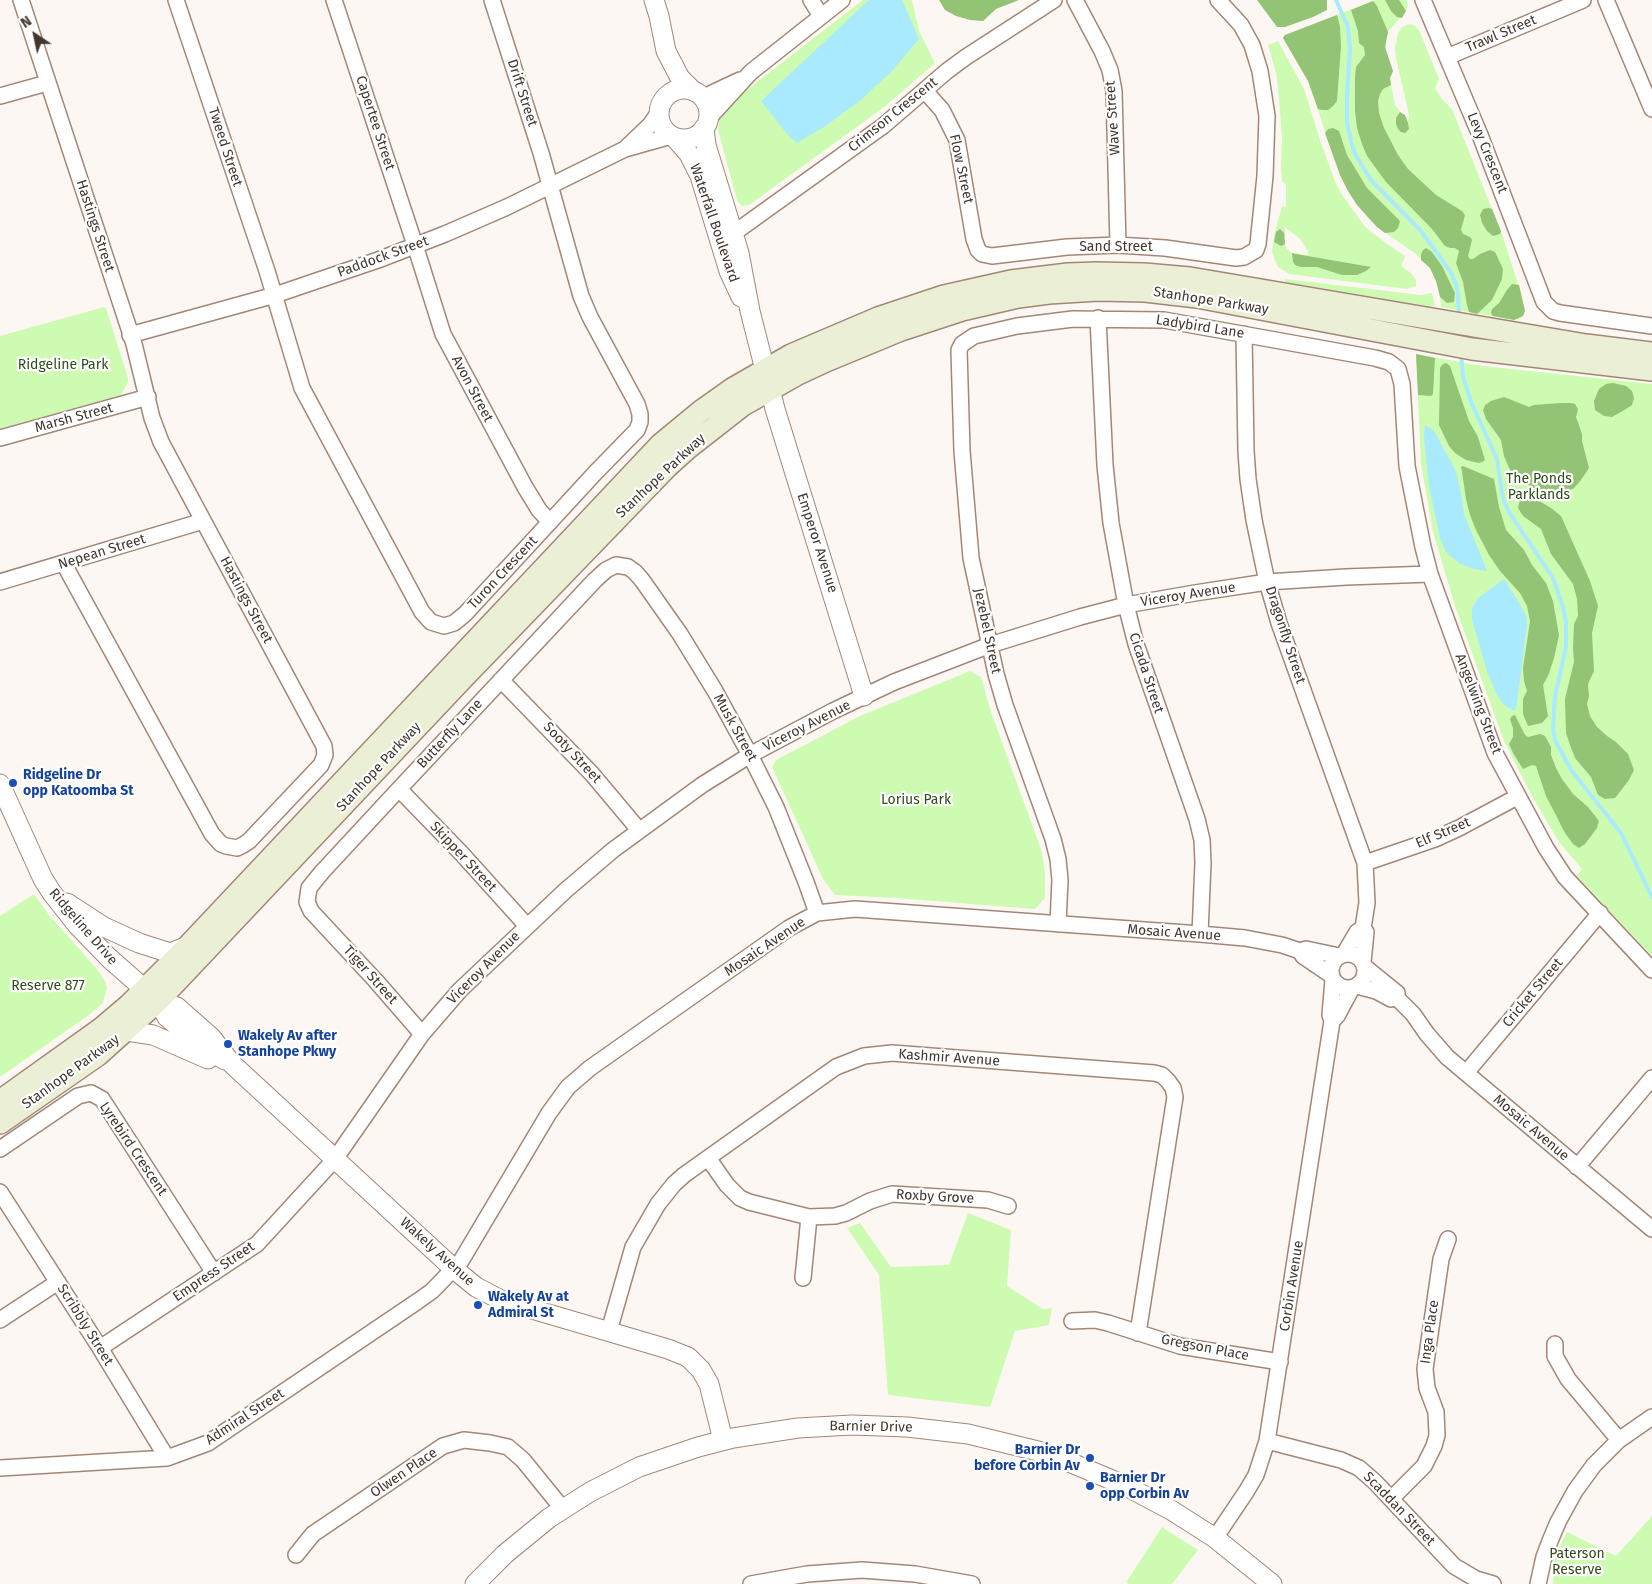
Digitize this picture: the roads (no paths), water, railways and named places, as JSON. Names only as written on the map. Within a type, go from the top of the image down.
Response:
[{"type":"main road","name":"Stanhope Parkway","points":[[0,1123],[98,1055],[127,1031],[188,946],[661,444],[701,411],[764,369],[791,355],[924,301],[995,284],[1068,274],[1127,273],[1190,278],[1586,346],[1652,353]]},
{"type":"main road","name":"Stanhope Parkway","points":[[0,1102],[102,1028],[151,996],[674,460],[709,430],[743,405],[826,361],[901,330],[990,303],[1018,297],[1072,291],[1145,291],[1178,294],[1472,349],[1652,370]]},
{"type":"street","name":"Hastings Street","points":[[21,0],[130,335],[161,442],[322,740],[325,751],[324,760],[321,765],[249,841],[237,848],[230,848],[221,844],[212,834],[64,564]]},
{"type":"street","name":"Tweed Street","points":[[176,0],[274,295]]},
{"type":"street","name":"Capertee Street","points":[[334,0],[415,245]]},
{"type":"street","name":"Drift Street","points":[[492,0],[551,186]]},
{"type":"street","points":[[654,0],[666,51],[680,78],[697,94],[708,109],[706,124]]},
{"type":"street","points":[[811,0],[821,16]]},
{"type":"street","points":[[660,109],[665,98],[673,92],[683,90],[708,95],[744,78],[842,0]]},
{"type":"street","name":"Crimson Crescent","points":[[734,233],[883,126],[966,57],[1054,0]]},
{"type":"street","name":"Wave Street","points":[[1075,0],[1102,51],[1110,70],[1114,92],[1118,245]]},
{"type":"street","name":"Sand Street","points":[[982,254],[992,256],[1067,247],[1118,245],[1165,248],[1236,258],[1244,257],[1256,250],[1265,176],[1267,133],[1265,100],[1260,71],[1252,45],[1241,25],[1218,0]]},
{"type":"street","name":"Levy Crescent","points":[[1423,0],[1509,210],[1542,297],[1548,307],[1560,314],[1652,326]]},
{"type":"street","name":"Trawl Street","points":[[1447,57],[1583,0]]},
{"type":"street","points":[[1606,0],[1652,109]]},
{"type":"street","points":[[666,51],[663,64],[664,81],[660,109],[662,125],[673,137],[684,139],[694,137],[744,78]]},
{"type":"street","points":[[0,96],[47,82]]},
{"type":"street","name":"Flow Street","points":[[925,91],[942,110],[954,133],[959,148],[974,239],[982,254]]},
{"type":"street","name":"Paddock Street","points":[[625,149],[650,125],[660,109]]},
{"type":"street","name":"Waterfall Boulevard","points":[[706,124],[706,145],[734,233],[750,311],[770,389]]},
{"type":"street","name":"Paddock Street","points":[[130,335],[274,295],[415,245],[507,207],[625,149],[673,137]]},
{"type":"street","name":"Waterfall Boulevard","points":[[673,137],[689,154],[700,176],[729,271],[740,297],[750,311]]},
{"type":"street","name":"Turon Crescent","points":[[274,295],[302,388],[422,612],[431,622],[444,626],[449,625],[460,619],[637,430],[640,418],[637,404],[585,306],[551,186]]},
{"type":"street","name":"Avon Street","points":[[415,245],[443,334],[538,510],[550,522]]},
{"type":"street","name":"Ladybird Lane","points":[[974,336],[1046,321],[1098,318],[1164,320],[1383,360],[1398,369],[1402,379],[1403,393]]},
{"type":"street","name":"Cicada Street","points":[[1098,318],[1110,522],[1126,605],[1138,653],[1197,819],[1202,840],[1204,863],[1200,934]]},
{"type":"street","name":"Dragonfly Street","points":[[1244,334],[1248,479],[1254,520],[1267,582],[1279,623],[1364,863],[1367,903],[1363,928],[1366,932],[1364,965]]},
{"type":"street","name":"Jezebel Street","points":[[974,336],[962,344],[958,357],[962,451],[971,558],[996,674],[1005,705],[1053,839],[1058,859],[1060,880],[1058,924]]},
{"type":"street","name":"Emperor Avenue","points":[[770,389],[793,470],[864,696]]},
{"type":"street","name":"Angelwing Street","points":[[1403,393],[1407,466],[1423,548],[1430,574],[1495,753],[1546,848],[1565,876],[1652,970]]},
{"type":"street","name":"Marsh Street","points":[[0,438],[148,397]]},
{"type":"street","name":"Nepean Street","points":[[0,582],[203,521]]},
{"type":"street","name":"Butterfly Lane","points":[[316,918],[310,911],[307,902],[309,888],[322,872],[599,576],[620,564]]},
{"type":"street","name":"Musk Street","points":[[620,564],[636,572],[662,608],[715,691],[750,755],[790,841],[817,913]]},
{"type":"street","name":"Viceroy Avenue","points":[[335,1159],[422,1034],[460,990],[526,926],[566,890],[639,830],[702,785],[750,755],[793,732],[864,696],[990,644],[1038,628],[1126,605],[1267,582],[1430,574]]},
{"type":"street","name":"Sooty Street","points":[[501,680],[586,767],[639,830]]},
{"type":"street","name":"Ridgeline Drive","points":[[0,784],[33,858],[52,892],[94,943],[151,996]]},
{"type":"street","name":"Skipper Street","points":[[399,789],[462,854],[526,926]]},
{"type":"street","name":"Elf Street","points":[[1364,863],[1435,839],[1517,797]]},
{"type":"street","points":[[52,892],[104,927],[139,943],[170,953],[188,946]]},
{"type":"street","name":"Mosaic Avenue","points":[[454,1269],[461,1262],[549,1113],[568,1087],[590,1068],[781,934],[817,913],[854,909],[1200,934],[1254,940],[1282,945],[1300,951],[1306,949],[1341,955]]},
{"type":"street","name":"Cricket Street","points":[[1466,1073],[1600,913]]},
{"type":"street","name":"Tiger Street","points":[[316,918],[366,969],[422,1034]]},
{"type":"street","name":"Dragonfly Street","points":[[1341,955],[1357,932],[1363,928]]},
{"type":"street","name":"Mosaic Avenue","points":[[1300,951],[1303,956],[1332,977]]},
{"type":"street","points":[[1341,955],[1354,955],[1364,965],[1364,978],[1354,987],[1342,987],[1332,977],[1332,964],[1341,955]]},
{"type":"street","name":"Mosaic Avenue","points":[[1364,965],[1397,993],[1397,998],[1413,1014],[1436,1045],[1466,1073],[1652,1229]]},
{"type":"street","name":"Corbin Avenue","points":[[1215,1538],[1256,1475],[1267,1442],[1332,1021],[1330,1015],[1332,977]]},
{"type":"street","name":"Mosaic Avenue","points":[[1354,987],[1376,991],[1391,999],[1397,998]]},
{"type":"street","name":"Corbin Avenue","points":[[1332,1021],[1354,987]]},
{"type":"street","name":"Wakely Avenue","points":[[151,996],[167,1017],[201,1046],[231,1063],[454,1269],[476,1287],[501,1300],[680,1353],[695,1363],[709,1384],[723,1440]]},
{"type":"street","points":[[127,1031],[153,1035],[204,1058],[231,1063]]},
{"type":"street","name":"Kashmir Avenue","points":[[609,1331],[629,1259],[638,1236],[665,1194],[684,1175],[836,1068],[864,1056],[892,1053],[1162,1075],[1173,1088],[1175,1097],[1138,1333]]},
{"type":"street","points":[[1577,1167],[1652,1078]]},
{"type":"street","name":"Lyrebird Crescent","points":[[0,1149],[78,1096],[91,1093],[102,1099],[214,1272]]},
{"type":"street","name":"Roxby Grove","points":[[708,1158],[727,1185],[740,1198],[809,1217],[835,1216],[846,1213],[882,1196],[892,1194],[988,1200],[1008,1206]]},
{"type":"street","name":"Empress Street","points":[[100,1348],[257,1244],[335,1159]]},
{"type":"street","name":"Scribbly Street","points":[[0,1192],[100,1348],[167,1458]]},
{"type":"street","points":[[803,1278],[809,1217]]},
{"type":"street","name":"Inga Place","points":[[1391,1498],[1424,1466],[1437,1435],[1436,1412],[1427,1388],[1424,1369],[1441,1259],[1448,1239]]},
{"type":"street","name":"Admiral Street","points":[[0,1468],[167,1458],[208,1443],[418,1301],[454,1269]]},
{"type":"street","points":[[0,1320],[58,1282]]},
{"type":"street","name":"Gregson Place","points":[[1072,1321],[1101,1321],[1180,1346],[1280,1362]]},
{"type":"street","points":[[1555,1344],[1556,1356],[1568,1380],[1619,1440]]},
{"type":"street","points":[[1538,1584],[1544,1557],[1574,1491],[1594,1465],[1619,1440],[1652,1417]]},
{"type":"street","name":"Barnier Drive","points":[[475,1584],[520,1540],[562,1508],[639,1467],[723,1440],[767,1432],[852,1425],[907,1427],[968,1434],[1042,1452],[1100,1474],[1148,1497],[1215,1538],[1272,1584]]},
{"type":"street","name":"Olwen Place","points":[[296,1555],[313,1534],[442,1446],[464,1440],[508,1447],[523,1460],[562,1508]]},
{"type":"street","name":"Scaddan Street","points":[[1267,1442],[1351,1463],[1367,1474],[1454,1566],[1476,1579],[1493,1584]]},
{"type":"street","points":[[751,1584],[807,1574],[862,1570],[915,1574],[972,1584]]},
{"type":"water","points":[[869,0],[902,0],[919,39],[892,71],[862,99],[827,125],[797,143],[788,135],[761,101]]},
{"type":"water","points":[[1425,425],[1434,431],[1455,469],[1464,514],[1487,571],[1460,564],[1446,552],[1440,538],[1429,486],[1424,438]]},
{"type":"water","points":[[1504,579],[1527,618],[1515,710],[1504,705],[1497,695],[1487,671],[1472,620],[1472,608],[1478,598]]},
{"type":"waterway","points":[[1336,0],[1348,27],[1350,49],[1347,123],[1355,154],[1371,180],[1421,231],[1450,271],[1456,284],[1459,317]]},
{"type":"waterway","points":[[1461,354],[1463,377],[1472,404],[1497,459],[1503,499],[1509,512],[1553,578],[1563,607],[1566,622],[1566,647],[1555,696],[1553,728],[1555,740],[1571,770],[1621,833],[1652,897]]},
{"type":"place","name":"Ridgeline Dr opp Katoomba St","points":[[13,783]]},
{"type":"place","name":"Wakely Av after Stanhope Pkwy","points":[[228,1044]]},
{"type":"place","name":"Wakely Av at Admiral St","points":[[478,1305]]},
{"type":"place","name":"Barnier Dr before Corbin Av","points":[[1090,1458]]},
{"type":"place","name":"Barnier Dr opp Corbin Av","points":[[1090,1486]]},
{"type":"park label","name":"Ridgeline Park","points":[[63,365]]},
{"type":"park label","name":"The Ponds Parklands","points":[[1539,488]]},
{"type":"park label","name":"Lorius Park","points":[[916,800]]},
{"type":"park label","name":"Reserve 877","points":[[48,986]]},
{"type":"park label","name":"Paterson Reserve","points":[[1577,1562]]}]
